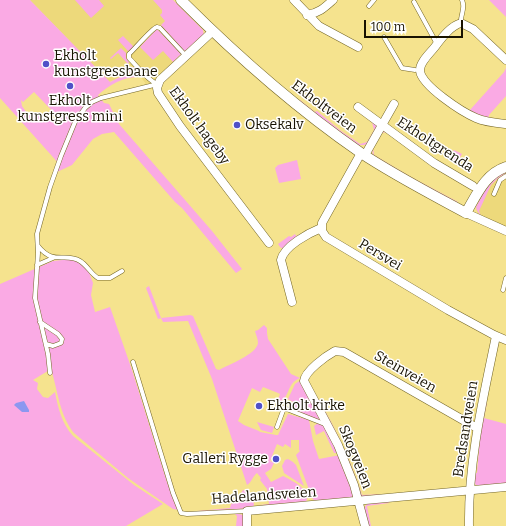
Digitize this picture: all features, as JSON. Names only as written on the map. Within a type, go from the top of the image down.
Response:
[{"type":"street","name":"Ekholtveien","points":[[181,0],[276,88],[318,122],[363,154],[466,212],[506,231]]},
{"type":"street","points":[[294,0],[319,26],[358,47]]},
{"type":"street","points":[[307,15],[316,14],[332,0]]},
{"type":"street","points":[[506,60],[473,29],[461,23],[456,24],[437,44],[418,70],[424,80],[454,106],[477,118],[506,124]]},
{"type":"street","name":"Ekholt hageby","points":[[213,31],[164,76],[158,84],[158,93],[269,243]]},
{"type":"street","name":"Ekholtgrenda","points":[[363,154],[394,104]]},
{"type":"street","name":"Ekholtgrenda","points":[[358,107],[434,163],[473,186]]},
{"type":"street","points":[[292,302],[281,260],[282,256],[286,250],[312,232],[321,228],[322,223],[363,154]]},
{"type":"street","points":[[466,212],[488,178],[494,172],[506,167]]},
{"type":"street","name":"Persvei","points":[[321,228],[326,237],[334,242],[448,310],[506,340]]},
{"type":"street","name":"Bredsandveien","points":[[469,526],[469,499],[477,428],[496,336]]},
{"type":"street","name":"Steinveien","points":[[320,362],[335,351],[344,352],[477,428]]},
{"type":"street","name":"Skogveien","points":[[320,362],[305,376],[304,381],[338,445],[354,485],[365,526]]},
{"type":"street","name":"Hadelandsveien","points":[[247,511],[506,487]]},
{"type":"street","points":[[247,511],[247,526]]},
{"type":"lane","points":[[369,6],[374,0]]},
{"type":"lane","points":[[461,23],[460,17],[464,9],[462,0]]},
{"type":"lane","points":[[414,2],[437,44]]},
{"type":"lane","points":[[158,84],[151,82],[146,77],[130,58],[129,54],[151,30],[157,26],[160,28],[186,56]]},
{"type":"lane","points":[[384,37],[402,68],[418,70]]},
{"type":"lane","points":[[50,372],[46,344],[35,298],[38,246],[37,234],[50,187],[70,134],[80,115],[92,102],[101,98],[158,84]]},
{"type":"lane","points":[[494,194],[500,180],[506,176]]},
{"type":"lane","points":[[38,246],[43,252],[53,258],[80,260],[98,278],[110,278],[122,271]]},
{"type":"lane","points":[[37,265],[53,258]]},
{"type":"lane","points":[[503,290],[506,278]]},
{"type":"lane","points":[[40,322],[58,334],[62,339],[61,343],[53,346],[46,344]]},
{"type":"lane","name":"Hadelandsveien","points":[[133,362],[171,486],[181,513],[247,511]]},
{"type":"lane","points":[[277,427],[284,408],[328,425]]},
{"type":"shaded area","points":[[0,0],[30,0],[110,82],[122,76],[133,74],[128,71],[120,76],[117,74],[125,68],[133,67],[140,77],[128,78],[117,82],[98,95],[104,103],[109,104],[119,124],[212,231],[242,269],[236,273],[182,208],[175,202],[114,132],[102,134],[93,139],[72,165],[57,172],[60,165],[0,98]],"holes":[[[34,92],[62,121],[49,119],[40,114],[27,113],[22,106],[21,100],[23,102]]]},
{"type":"shaded area","points":[[30,0],[173,0],[203,30],[204,36],[154,82],[146,84],[137,72],[122,76],[109,82]]},
{"type":"shaded area","points":[[75,0],[99,0],[104,6],[91,18]]},
{"type":"shaded area","points":[[153,0],[173,0],[203,30],[204,36],[184,51],[161,25],[165,21],[160,15],[162,10]]},
{"type":"shaded area","points":[[489,0],[506,0],[506,17]]},
{"type":"shaded area","points":[[156,30],[158,30],[181,54],[173,62],[163,51],[153,60],[140,47]]},
{"type":"shaded area","points":[[123,36],[134,47],[129,52],[118,40]]},
{"type":"shaded area","points":[[121,48],[126,53],[126,58],[129,62],[128,64],[118,53],[111,59],[110,58]]},
{"type":"shaded area","points":[[506,68],[506,96],[489,115],[488,119],[469,111],[504,72]]},
{"type":"shaded area","points":[[300,100],[360,144],[367,142],[374,130],[372,122],[377,128],[368,144],[358,145],[349,140],[299,101]]},
{"type":"shaded area","points":[[382,131],[386,132],[382,133],[373,148],[374,155],[458,202],[456,203],[411,178],[373,155],[372,149]]},
{"type":"shaded area","points":[[454,150],[462,154],[456,164],[448,159]]},
{"type":"shaded area","points":[[297,160],[301,179],[279,183],[275,168],[278,165]]},
{"type":"shaded area","points":[[506,171],[506,229],[482,218],[477,212],[476,207],[486,185]]},
{"type":"shaded area","points":[[506,171],[506,173],[491,185],[479,211],[481,215],[477,211],[476,207],[490,181]]},
{"type":"shaded area","points":[[482,216],[506,227],[506,229],[488,221]]},
{"type":"shaded area","points":[[295,234],[296,236],[301,234],[302,236],[283,249],[280,247],[278,244],[289,236],[291,237]]},
{"type":"shaded area","points":[[72,259],[83,264],[89,272],[93,283],[91,295],[95,312],[110,307],[132,370],[167,482],[178,510],[173,509],[128,478],[74,433],[62,410],[51,369],[33,380],[38,383],[37,389],[43,397],[48,398],[55,392],[61,416],[73,436],[134,485],[163,504],[126,526],[0,526],[0,284],[53,261]]},
{"type":"shaded area","points":[[149,286],[161,318],[158,319],[146,288]]},
{"type":"shaded area","points":[[193,316],[216,369],[219,370],[242,359],[253,351],[258,343],[255,331],[264,325],[267,328],[268,339],[291,374],[300,378],[293,383],[284,399],[281,401],[278,400],[280,394],[278,393],[263,387],[260,392],[252,388],[238,421],[260,432],[278,435],[288,414],[309,420],[313,441],[319,459],[340,455],[354,492],[353,498],[316,502],[311,497],[296,455],[300,451],[299,440],[291,440],[291,448],[285,444],[283,447],[277,444],[270,461],[274,463],[271,469],[265,473],[271,482],[283,476],[297,484],[307,494],[307,499],[305,503],[261,507],[260,505],[269,504],[267,489],[257,473],[247,485],[212,379],[188,321],[163,322],[161,318]]},
{"type":"shaded area","points":[[301,380],[324,423],[290,409],[293,402],[288,399],[295,384]]},
{"type":"shaded area","points":[[307,380],[324,408],[338,436],[351,464],[362,495],[385,494],[363,497],[360,495]]},
{"type":"shaded area","points":[[487,403],[484,418],[506,424],[506,484],[481,486],[476,485],[474,482],[475,473],[477,473],[485,404]]},
{"type":"shaded area","points":[[257,422],[274,427],[272,433],[261,430]]},
{"type":"shaded area","points":[[318,423],[326,426],[337,453],[334,453],[324,431],[316,435],[314,426]]},
{"type":"shaded area","points":[[288,459],[296,465],[304,486],[284,473],[282,466],[285,460]]},
{"type":"shaded area","points":[[243,490],[250,493],[254,504],[253,508],[186,512],[230,508],[231,504],[236,501]]},
{"type":"shaded area","points":[[388,501],[389,503],[367,506],[371,526],[367,526],[364,514],[366,505],[368,503]]},
{"type":"shaded area","points":[[234,513],[243,515],[245,526],[236,526],[237,516]]},
{"type":"water","points":[[24,401],[29,412],[22,412],[14,405]]},
{"type":"place","name":"Ekholt kunstgressbane","points":[[46,64]]},
{"type":"place","name":"Ekholt kunstgress mini","points":[[70,86]]},
{"type":"place","name":"Oksekalv","points":[[237,125]]},
{"type":"place","name":"Ekholt kirke","points":[[259,406]]},
{"type":"place","name":"Galleri Rygge","points":[[276,459]]}]
